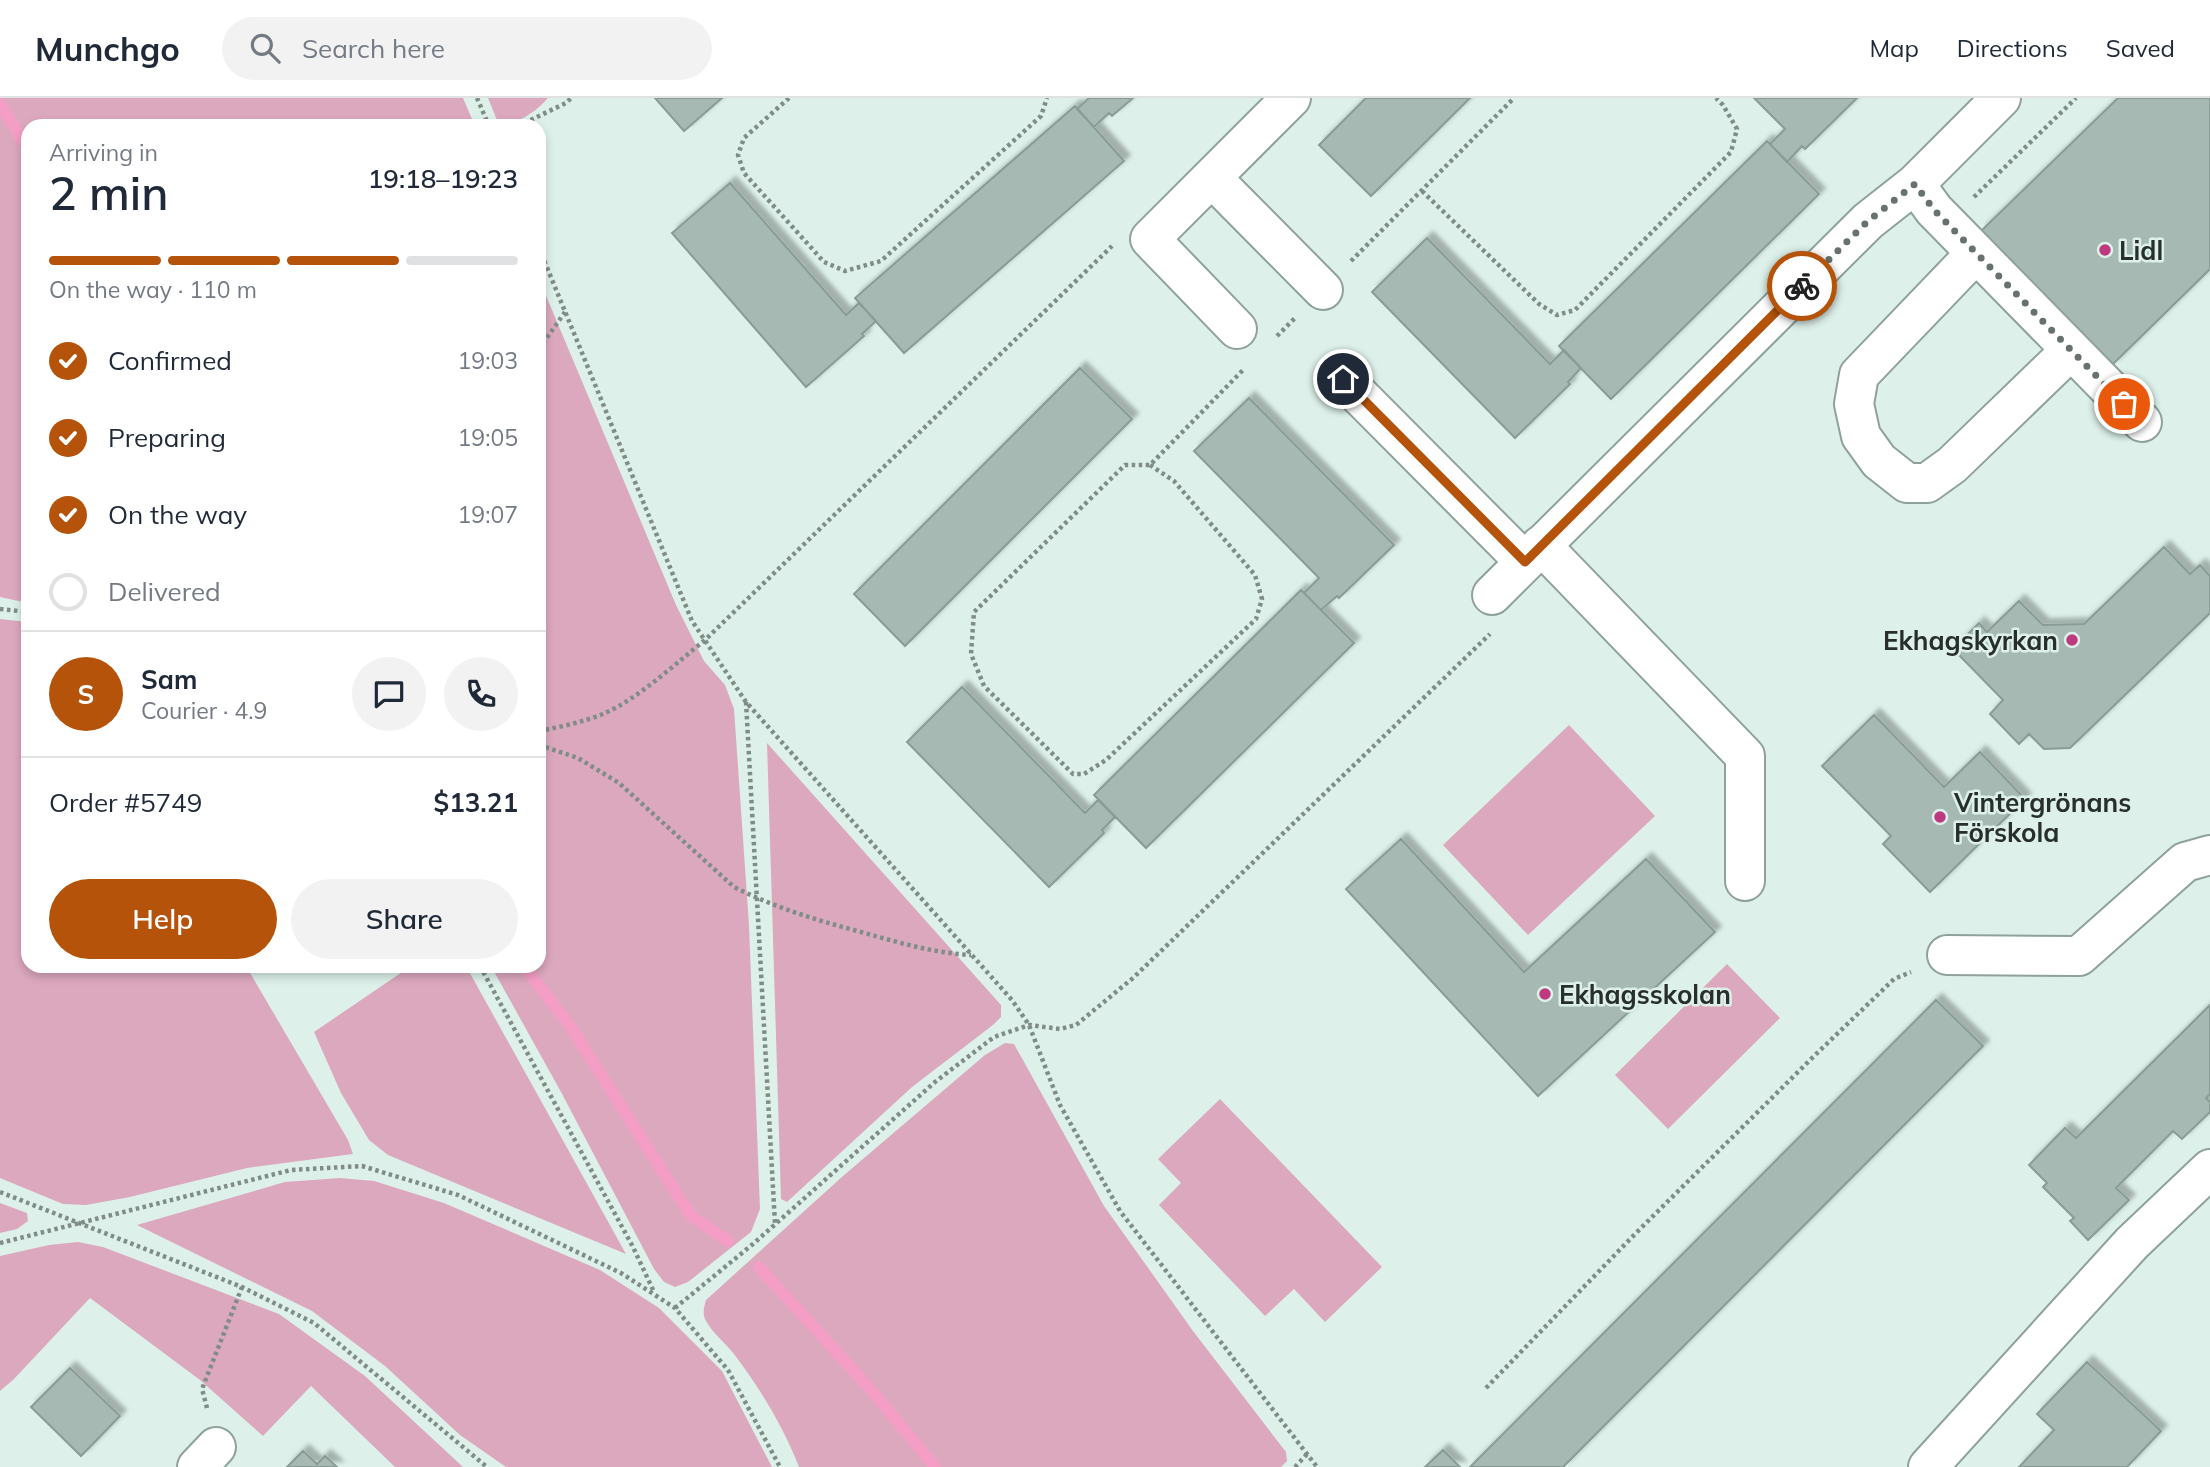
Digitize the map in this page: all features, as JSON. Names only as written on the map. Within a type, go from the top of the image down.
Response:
[{"type":"street","points":[[1237,329],[1150,239],[1291,98]]},
{"type":"street","points":[[1492,595],[1868,221],[1915,184],[1993,101]]},
{"type":"street","points":[[1212,178],[1323,289]]},
{"type":"street","points":[[1915,184],[1934,210],[2141,422]]},
{"type":"street","points":[[1976,253],[1859,375],[1854,404],[1861,436],[1879,461],[1907,483],[1927,483],[1952,465],[2071,350]]},
{"type":"street","points":[[1343,379],[1533,554],[1745,756],[1745,881]]},
{"type":"street","points":[[1947,955],[2079,956],[2185,862],[2210,855]]},
{"type":"street","points":[[1928,1467],[2132,1242],[2210,1169]]},
{"type":"path","points":[[478,98],[486,119]]},
{"type":"path","points":[[533,119],[571,98]]},
{"type":"path","points":[[789,98],[744,138],[738,155],[744,173],[824,262],[845,271],[881,261],[1041,116],[1047,98]]},
{"type":"path","points":[[1275,338],[1514,98]]},
{"type":"path","points":[[1422,191],[1539,304],[1557,315],[1576,310],[1731,152],[1737,129],[1716,98]]},
{"type":"path","points":[[546,730],[604,713],[642,690],[705,640],[1133,226],[1150,239]]},
{"type":"path","points":[[546,265],[692,621],[746,702],[1012,1000],[1028,1025],[1060,1105],[1120,1211],[1317,1467]]},
{"type":"path","points":[[546,339],[566,312]]},
{"type":"path","points":[[1150,465],[1174,481],[1255,575],[1262,599],[1256,620],[1106,760],[1084,774],[1073,774],[985,686],[971,653],[974,612],[1125,465],[1150,465],[1246,367]]},
{"type":"path","points":[[0,609],[21,611]]},
{"type":"path","points":[[676,1308],[775,1225],[936,1082],[994,1037],[1028,1025],[1060,1029],[1076,1025],[1133,978],[1479,643]]},
{"type":"path","points":[[746,702],[775,1225]]},
{"type":"path","points":[[546,747],[578,758],[619,783],[734,887],[783,910],[910,946],[943,953],[972,955]]},
{"type":"path","points":[[1486,1388],[1636,1233],[1895,979],[1947,955]]},
{"type":"path","points":[[484,973],[634,1247],[655,1295]]},
{"type":"path","points":[[0,1243],[291,1170],[362,1166],[458,1195],[621,1273],[676,1308],[728,1370],[780,1467]]},
{"type":"path","points":[[0,1192],[242,1287],[314,1323],[487,1467]]},
{"type":"path","points":[[206,1457],[202,1389],[242,1287]]},
{"type":"path","points":[[1295,1467],[1307,1454]]},
{"type":"shaded area","points":[[0,98],[463,98],[472,119],[21,119],[21,602],[0,597]]},
{"type":"shaded area","points":[[488,98],[548,98],[538,108],[520,119],[497,119]]},
{"type":"shaded area","points":[[546,296],[676,605],[704,661],[725,685],[734,709],[749,925],[760,1209],[751,1232],[688,1282],[675,1287],[664,1282],[654,1269],[495,973],[546,973]]},
{"type":"shaded area","points":[[0,619],[21,621],[21,973],[250,973],[348,1140],[353,1154],[247,1168],[86,1205],[63,1204],[0,1178]]},
{"type":"shaded area","points":[[1569,725],[1655,816],[1528,935],[1443,845]]},
{"type":"shaded area","points":[[767,743],[1001,1005],[1001,1017],[993,1025],[912,1087],[787,1202],[781,1199]]},
{"type":"shaded area","points":[[1727,964],[1780,1018],[1668,1129],[1615,1075]]},
{"type":"shaded area","points":[[401,973],[470,973],[626,1254],[388,1155],[369,1140],[341,1093],[314,1032]]},
{"type":"shaded area","points":[[1005,1043],[1014,1044],[1104,1206],[1193,1331],[1286,1452],[1287,1461],[1281,1467],[799,1467],[787,1438],[764,1397],[737,1358],[706,1321],[706,1300],[843,1176],[985,1055]]},
{"type":"shaded area","points":[[1220,1099],[1382,1267],[1325,1322],[1294,1289],[1265,1316],[1159,1205],[1181,1183],[1158,1159]]},
{"type":"shaded area","points":[[340,1178],[374,1181],[444,1203],[600,1270],[659,1308],[722,1371],[772,1467],[506,1467],[460,1435],[385,1366],[312,1311],[137,1225],[285,1182]]},
{"type":"shaded area","points":[[0,1203],[27,1213],[28,1221],[17,1229],[0,1233]]},
{"type":"shaded area","points":[[78,1242],[103,1247],[279,1314],[365,1376],[463,1467],[395,1467],[311,1386],[263,1436],[200,1380],[90,1298],[0,1391],[0,1256],[49,1245]]},
{"type":"building","points":[[655,98],[722,98],[684,131]]},
{"type":"building","points":[[1089,98],[1133,98],[1112,116],[1109,113],[1094,127],[1077,109]]},
{"type":"building","points":[[1366,98],[1470,98],[1371,196],[1319,145]]},
{"type":"building","points":[[1754,98],[1857,98],[1805,149],[1802,146],[1787,162],[1770,144],[1785,129]]},
{"type":"building","name":"Lidl","points":[[2118,98],[2210,98],[2210,269],[2112,365],[1981,231]]},
{"type":"building","points":[[1075,106],[1124,161],[904,353],[855,298]]},
{"type":"building","points":[[1767,141],[1819,194],[1611,399],[1559,346]]},
{"type":"building","points":[[730,183],[846,315],[859,303],[876,321],[862,334],[864,336],[806,387],[672,233]]},
{"type":"building","points":[[1427,238],[1550,364],[1564,350],[1581,368],[1568,382],[1570,384],[1515,438],[1372,292]]},
{"type":"building","points":[[1080,368],[1132,419],[905,646],[854,594]]},
{"type":"building","points":[[1249,398],[1394,545],[1339,598],[1337,596],[1321,610],[1304,593],[1319,578],[1194,451]]},
{"type":"building","name":"Ekhagskyrkan","points":[[2164,547],[2190,574],[2200,565],[2210,576],[2210,613],[2070,748],[2044,749],[2029,734],[2019,744],[1990,714],[2003,700],[1953,649],[1979,623],[1987,632],[2019,601],[2043,625],[2084,624]]},
{"type":"building","points":[[1301,590],[1354,643],[1146,848],[1094,795]]},
{"type":"building","points":[[962,687],[1085,813],[1098,800],[1115,817],[1102,830],[1104,833],[1049,887],[907,742]]},
{"type":"building","name":"Vintergrönans Förskola","points":[[1874,715],[1944,787],[1980,752],[2025,799],[1930,892],[1883,844],[1891,836],[1822,766]]},
{"type":"building","points":[[1401,839],[1524,972],[1646,859],[1715,932],[1538,1096],[1346,889]]},
{"type":"building","points":[[1936,1000],[1983,1046],[1563,1467],[1470,1467]]},
{"type":"building","points":[[2210,1005],[2210,1094],[2206,1098],[2210,1102],[2210,1112],[2182,1139],[2173,1131],[2116,1188],[2129,1200],[2088,1240],[2070,1221],[2074,1218],[2043,1187],[2047,1183],[2029,1165],[2065,1128],[2076,1138]]},
{"type":"building","points":[[2087,1362],[2161,1431],[2127,1467],[2019,1467],[2054,1430],[2037,1414]]},
{"type":"building","points":[[70,1368],[120,1416],[81,1456],[31,1407]]},
{"type":"building","points":[[1443,1450],[1460,1467],[1425,1467]]},
{"type":"building","points":[[303,1451],[317,1464],[325,1456],[337,1467],[287,1467]]},
{"type":"waterway","points":[[0,104],[21,137]]},
{"type":"waterway","points":[[529,973],[570,1026],[691,1216],[728,1241]]},
{"type":"waterway","points":[[759,1267],[873,1392],[935,1467]]},
{"type":"way so far","points":[[1802,286],[1868,221],[1915,184],[1934,210],[2124,404]]},
{"type":"place","name":"Lidl","points":[[2105,250]]},
{"type":"place","name":"Ekhagskyrkan","points":[[2072,640]]},
{"type":"place","name":"Vintergrönans Förskola","points":[[1940,817]]},
{"type":"place","name":"Ekhagsskolan","points":[[1545,994]]},
{"type":"route","points":[[1343,379],[1525,562],[1802,286]]}]
